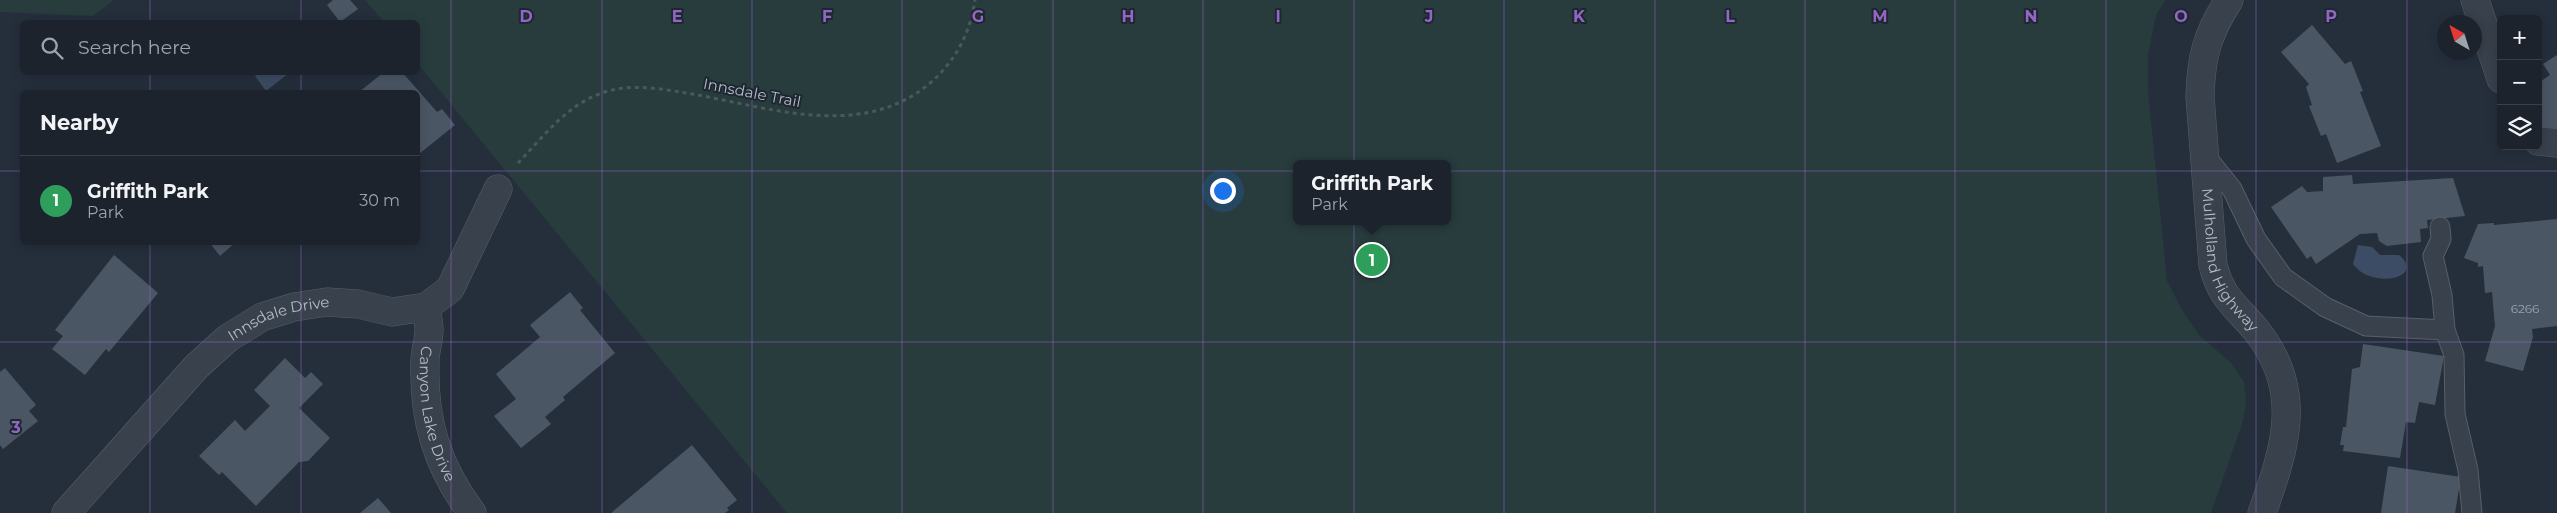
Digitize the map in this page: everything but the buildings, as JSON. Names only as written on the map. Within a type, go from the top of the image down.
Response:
[{"type":"street","name":"Mulholland Highway","points":[[2229,0],[2205,44],[2200,70],[2200,97],[2213,265],[2217,282],[2226,298],[2256,330],[2269,349],[2279,369],[2287,395],[2288,420],[2284,448],[2262,513]]},
{"type":"street","points":[[2475,0],[2497,67]]},
{"type":"street","points":[[2542,141],[2557,143]]},
{"type":"street","name":"Innsdale Drive","points":[[66,513],[196,367],[228,338],[262,318],[294,307],[327,302],[358,304],[392,312],[426,307],[450,289],[498,189]]},
{"type":"street","name":"Canyon Lake Drive","points":[[426,307],[429,330],[425,361],[432,433],[441,464],[455,489],[472,513]]},
{"type":"lane","points":[[2204,154],[2232,189],[2256,239],[2283,277],[2325,307],[2366,326],[2445,330]]},
{"type":"lane","points":[[2440,227],[2441,239],[2433,256],[2442,295],[2445,330],[2454,355],[2455,414],[2468,470],[2472,513]]},
{"type":"path","name":"Innsdale Trail","points":[[514,167],[560,119],[582,102],[605,92],[630,88],[698,94],[774,111],[810,116],[846,115],[884,109],[916,95],[945,70],[962,44],[973,14],[975,0]]},
{"type":"green space","points":[[0,0],[114,0],[93,16],[0,12]]},
{"type":"green space","points":[[365,0],[2165,0],[2156,15],[2148,54],[2148,93],[2167,281],[2182,310],[2199,335],[2231,363],[2244,382],[2246,401],[2243,421],[2211,513],[787,513],[420,66],[420,20],[382,20]]},
{"type":"water","points":[[286,75],[267,90],[265,90],[255,76]]},
{"type":"water","points":[[2358,245],[2372,247],[2380,255],[2399,255],[2406,263],[2406,270],[2401,275],[2383,279],[2361,272],[2353,264]]},
{"type":"place","name":"Griffith Park","points":[[1372,260]]}]
